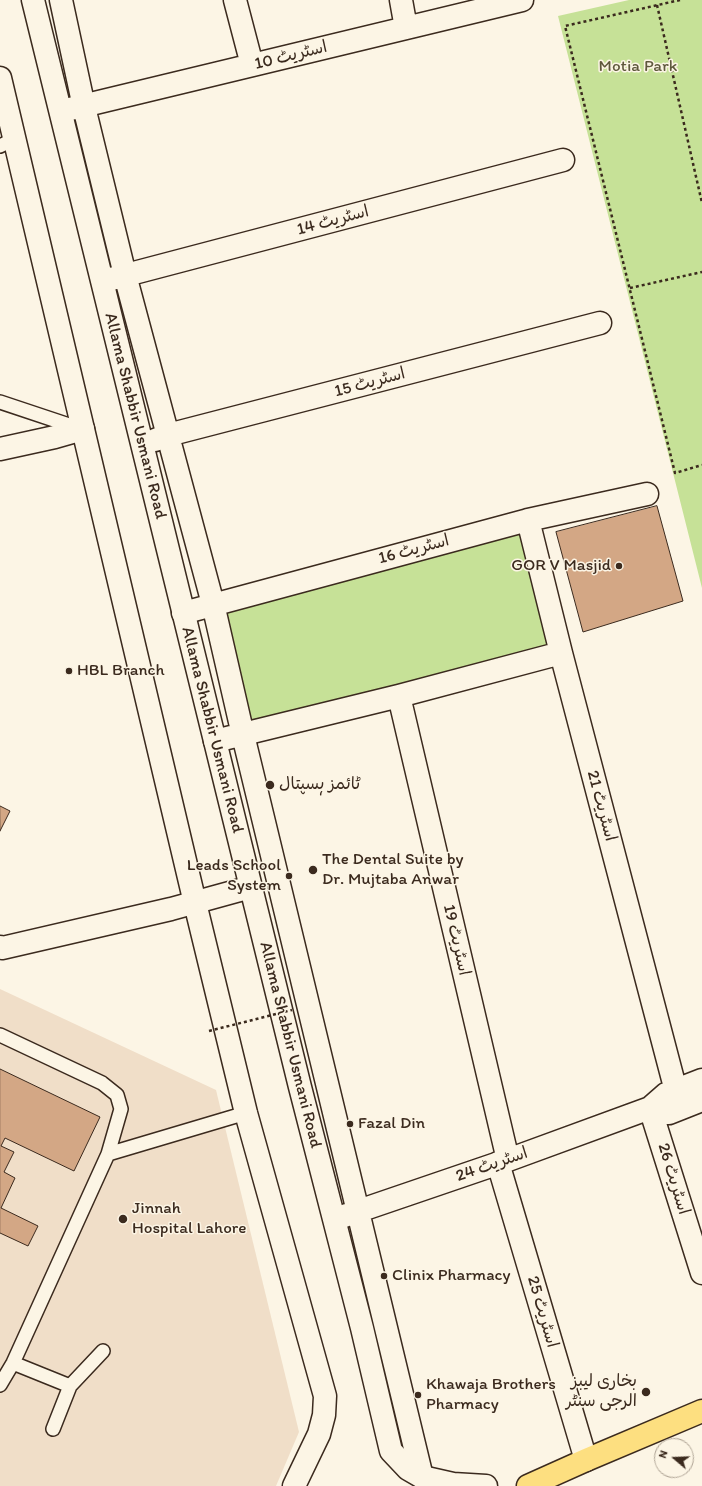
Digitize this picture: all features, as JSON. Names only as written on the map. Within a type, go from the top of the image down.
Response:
[{"type":"main road","points":[[528,1486],[702,1411]]},
{"type":"street","name":"Allama Shabbir Usmani Road","points":[[33,0],[333,1219],[362,1328],[391,1451],[408,1469],[422,1476],[453,1484],[486,1486]]},
{"type":"street","points":[[60,0],[125,275],[213,604],[417,1463],[422,1476]]},
{"type":"street","points":[[235,0],[252,65]]},
{"type":"street","points":[[400,0],[406,28]]},
{"type":"street","name":"اسٹریٹ 10","points":[[60,111],[522,0]]},
{"type":"street","points":[[0,78],[7,142],[83,429],[246,1113],[325,1396],[324,1415],[319,1434],[301,1475],[294,1486]]},
{"type":"street","name":"اسٹریٹ 14","points":[[102,281],[563,160]]},
{"type":"street","name":"اسٹریٹ 15","points":[[142,445],[168,435],[600,323]]},
{"type":"street","points":[[0,449],[55,437],[83,429]]},
{"type":"street","name":"اسٹریٹ 16","points":[[184,612],[528,520],[647,494]]},
{"type":"street","name":"اسٹریٹ 21","points":[[528,520],[561,653],[676,1091]]},
{"type":"street","points":[[215,741],[399,696],[561,653]]},
{"type":"street","name":"اسٹریٹ 19","points":[[399,696],[503,1162]]},
{"type":"street","points":[[0,947],[2,948],[195,903],[251,887]]},
{"type":"street","name":"اسٹریٹ 24","points":[[333,1219],[358,1212],[503,1162],[650,1108],[666,1094],[702,1080]]},
{"type":"street","points":[[650,1108],[669,1113],[702,1100]]},
{"type":"street","name":"اسٹریٹ 26","points":[[650,1108],[702,1273]]},
{"type":"street","name":"اسٹریٹ 25","points":[[503,1162],[586,1460]]},
{"type":"lane","points":[[0,402],[83,429]]},
{"type":"lane","points":[[0,1035],[102,1083],[117,1095],[121,1109],[108,1154],[13,1363],[0,1385]]},
{"type":"lane","points":[[108,1154],[246,1113]]},
{"type":"lane","points":[[53,1429],[70,1386],[103,1351]]},
{"type":"lane","points":[[13,1363],[70,1386]]},
{"type":"path","points":[[680,0],[565,26],[675,473],[702,464]]},
{"type":"path","points":[[657,5],[702,203]]},
{"type":"path","points":[[630,288],[702,272]]},
{"type":"path","points":[[209,1031],[292,1010]]},
{"type":"shaded area","name":"Jinnah Hospital Lahore","points":[[0,989],[216,1090],[299,1432],[276,1486],[0,1486]]},
{"type":"green space","name":"Motia Park","points":[[629,0],[702,0],[702,588],[558,16]]},
{"type":"green space","points":[[523,530],[550,647],[250,724],[223,606]]},
{"type":"building","name":"GOR V Masjid","points":[[657,506],[683,601],[583,632],[556,532]]},
{"type":"building","points":[[0,806],[10,811],[0,831]]},
{"type":"building","points":[[0,1069],[100,1117],[74,1171],[5,1138],[1,1146],[14,1152],[4,1172],[15,1178],[1,1208],[38,1226],[28,1246],[0,1233]]},
{"type":"place","name":"GOR V Masjid","points":[[619,566]]},
{"type":"place","name":"HBL Branch","points":[[69,671]]},
{"type":"place","name":"ٹائمز ہسپتال","points":[[270,785]]},
{"type":"place","name":"The Dental Suite by Dr. Mujtaba Anwar","points":[[313,870]]},
{"type":"place","name":"Leads School System","points":[[289,876]]},
{"type":"place","name":"Fazal Din","points":[[350,1124]]},
{"type":"place","name":"Jinnah Hospital Lahore","points":[[123,1219]]},
{"type":"place","name":"Clinix Pharmacy","points":[[384,1276]]},
{"type":"place","name":"بخاری لیبز الرجی سنٹر","points":[[646,1392]]},
{"type":"place","name":"Khawaja Brothers Pharmacy","points":[[418,1395]]}]
